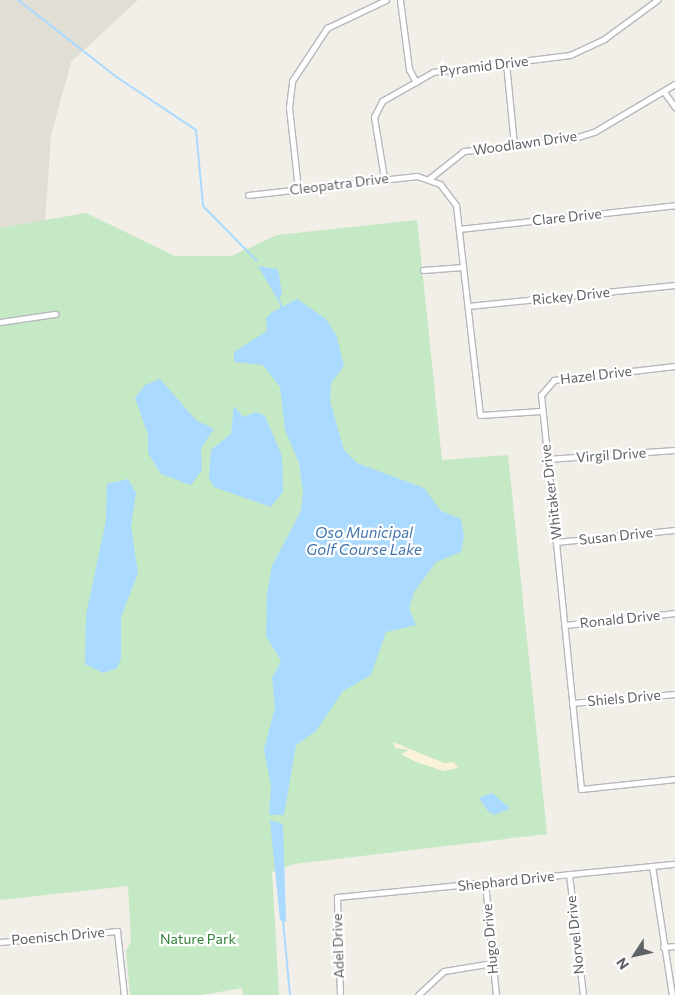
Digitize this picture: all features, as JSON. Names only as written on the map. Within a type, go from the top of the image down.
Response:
[{"type":"street","points":[[298,189],[289,107],[292,81],[327,28],[386,0]]},
{"type":"street","points":[[400,0],[409,69],[416,82]]},
{"type":"street","name":"Pyramid Drive","points":[[384,178],[376,108],[433,72],[552,58],[589,48],[657,0]]},
{"type":"street","points":[[506,63],[514,144]]},
{"type":"street","name":"Woodlawn Drive","points":[[430,178],[464,151],[594,132],[675,84]]},
{"type":"street","points":[[664,92],[675,107]]},
{"type":"street","name":"Cleopatra Drive","points":[[248,195],[384,178],[430,178]]},
{"type":"street","points":[[430,178],[456,204],[480,415],[541,411]]},
{"type":"street","name":"Clare Drive","points":[[460,229],[675,205]]},
{"type":"street","points":[[423,270],[463,266]]},
{"type":"street","name":"Rickey Drive","points":[[468,306],[675,285]]},
{"type":"street","points":[[0,322],[55,314]]},
{"type":"street","name":"Hazel Drive","points":[[541,411],[541,395],[554,380],[675,366]]},
{"type":"street","name":"Whitaker Drive","points":[[541,411],[566,625],[581,789],[675,779]]},
{"type":"street","name":"Virgil Drive","points":[[547,459],[675,450]]},
{"type":"street","name":"Susan Drive","points":[[556,542],[675,530]]},
{"type":"street","name":"Ronald Drive","points":[[566,625],[675,613]]},
{"type":"street","name":"Shiels Drive","points":[[572,703],[675,694]]},
{"type":"street","name":"Shephard Drive","points":[[336,897],[675,864]]},
{"type":"street","points":[[652,866],[672,995]]},
{"type":"street","name":"Norvel Drive","points":[[568,874],[583,995]]},
{"type":"street","name":"Hugo Drive","points":[[485,883],[496,995]]},
{"type":"street","name":"Adel Drive","points":[[336,897],[340,995]]},
{"type":"street","name":"Poenisch Drive","points":[[0,942],[116,931],[124,995]]},
{"type":"street","points":[[664,947],[675,946]]},
{"type":"street","points":[[418,995],[444,972],[492,963]]},
{"type":"shaded area","points":[[0,0],[138,0],[71,62],[51,136],[45,221],[0,228]]},
{"type":"green space","name":"Nature Park","points":[[86,213],[175,256],[232,256],[277,235],[417,220],[442,460],[508,455],[547,834],[294,864],[272,872],[279,995],[243,995],[242,988],[202,995],[130,995],[126,951],[131,941],[128,886],[0,900],[0,228]]},
{"type":"sand","points":[[393,742],[444,763],[454,762],[458,768],[443,771],[416,762],[401,754],[409,750],[395,748]]},
{"type":"water","points":[[258,266],[278,269],[282,293],[278,300]]},
{"type":"water","name":"Oso Municipal Golf Course Lake","points":[[297,299],[326,319],[337,337],[344,366],[331,383],[330,401],[344,450],[357,463],[424,488],[441,511],[461,519],[464,536],[461,552],[436,562],[414,592],[409,608],[416,625],[386,632],[371,675],[343,691],[316,731],[296,745],[284,815],[269,815],[271,786],[264,749],[275,708],[272,678],[281,661],[266,636],[267,594],[272,566],[301,511],[303,492],[299,463],[285,430],[280,387],[263,365],[234,362],[234,352],[267,331],[266,318],[271,313]]},
{"type":"water","points":[[160,379],[196,420],[214,429],[201,448],[202,470],[191,485],[161,474],[148,453],[148,435],[135,398],[145,385]]},
{"type":"water","points":[[234,406],[243,417],[256,412],[265,416],[282,456],[283,492],[271,507],[214,487],[209,478],[211,450],[231,434]]},
{"type":"water","points":[[128,479],[136,493],[131,527],[138,573],[121,617],[121,659],[117,668],[103,673],[85,664],[86,615],[106,520],[107,484]]},
{"type":"water","points":[[492,793],[509,809],[494,815],[488,811],[479,798]]},
{"type":"water","points":[[270,820],[283,824],[286,922],[280,920]]},
{"type":"waterway","points":[[18,0],[118,78],[196,130],[203,206],[257,261]]},
{"type":"waterway","points":[[279,299],[283,311]]},
{"type":"waterway","points":[[283,920],[290,995]]}]
